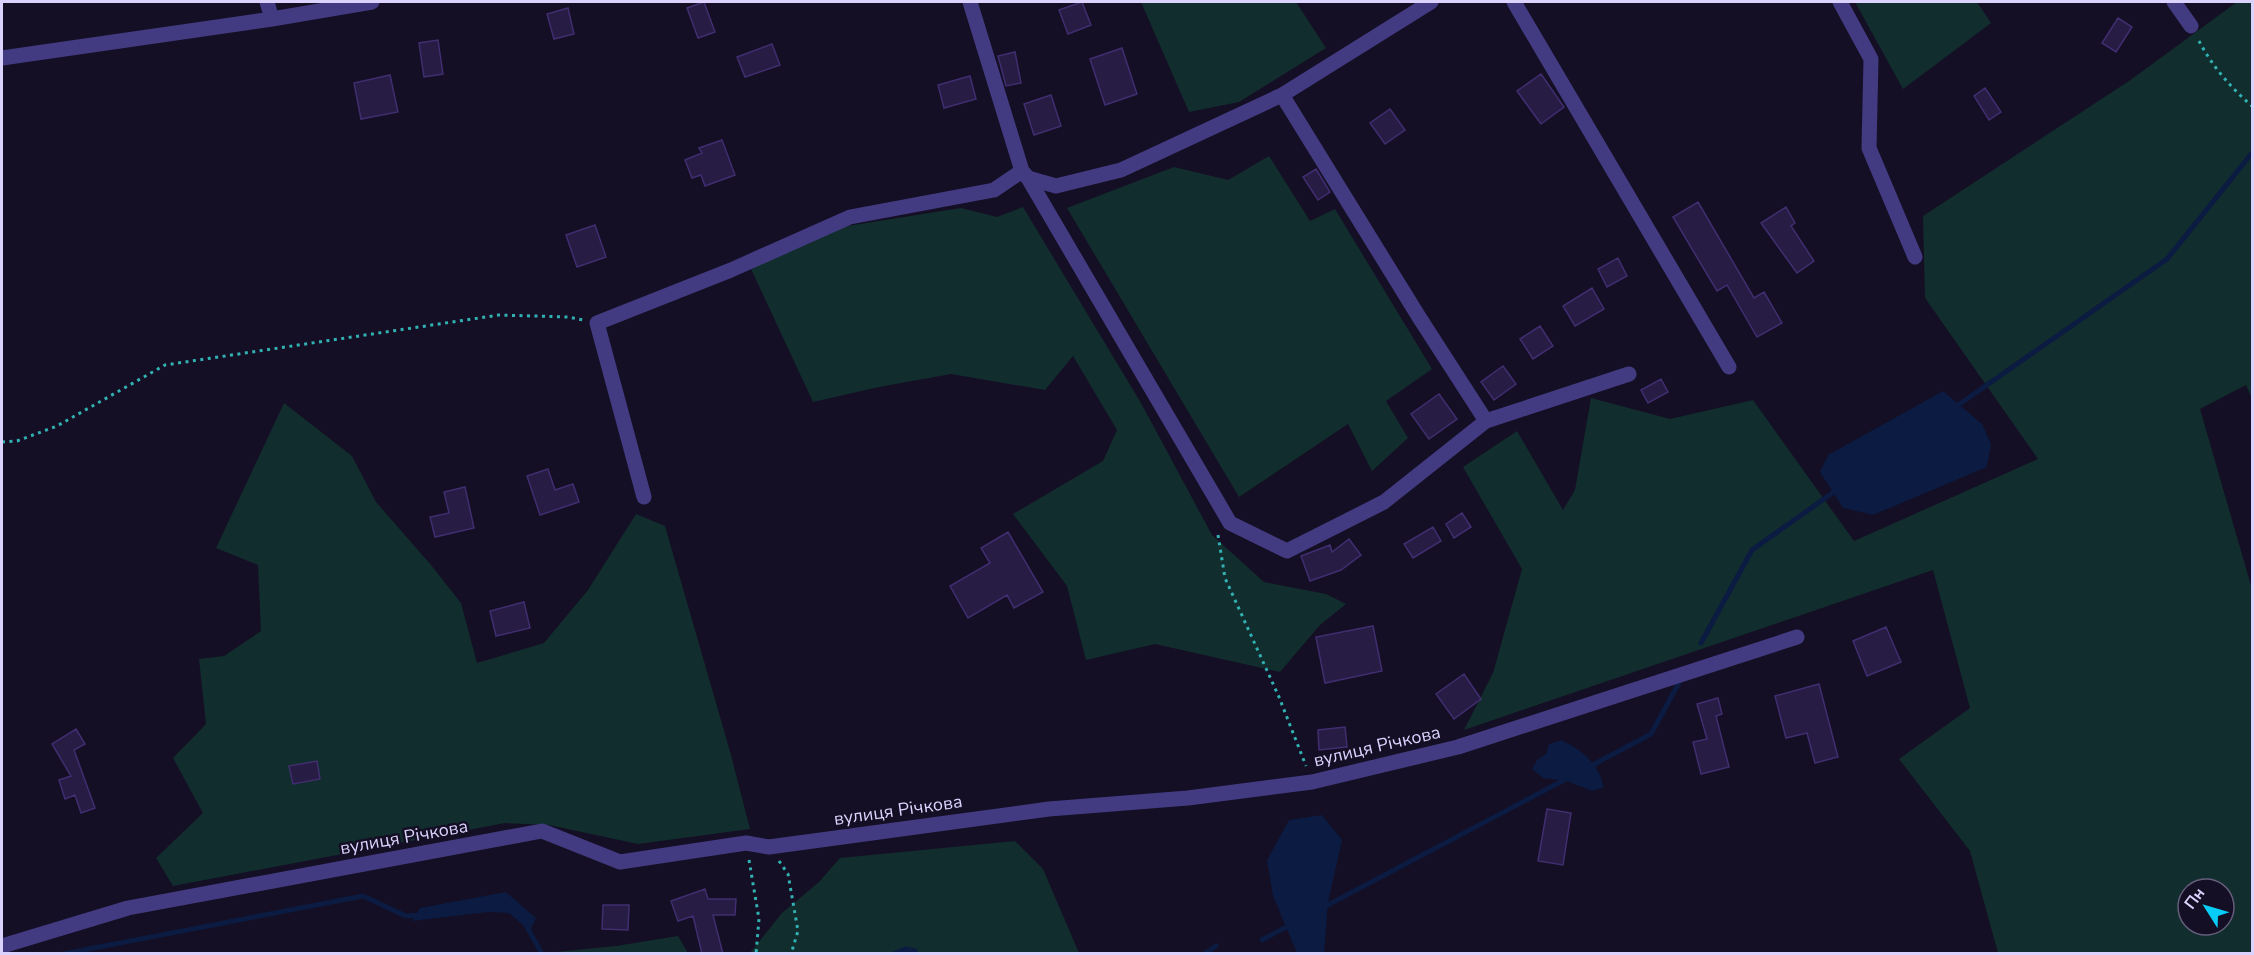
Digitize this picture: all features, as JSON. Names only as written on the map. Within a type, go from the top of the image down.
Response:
[{"type":"street","points":[[267,2],[272,18]]},
{"type":"street","points":[[2,58],[372,2]]},
{"type":"street","points":[[970,2],[1025,174],[1230,523],[1287,551],[1384,502],[1486,421],[1629,374]]},
{"type":"street","points":[[644,497],[597,323],[731,270],[850,217],[994,190],[1025,174],[1056,186],[1121,170],[1282,95],[1431,2]]},
{"type":"street","points":[[1514,2],[1729,368]]},
{"type":"street","points":[[1839,2],[1871,59],[1869,148],[1915,257]]},
{"type":"street","points":[[2174,2],[2191,26]]},
{"type":"street","points":[[1282,95],[1486,421]]},
{"type":"street","name":"вулиця Річкова","points":[[2,946],[128,908],[542,831],[620,862],[746,843],[769,847],[1049,809],[1188,798],[1312,782],[1458,747],[1797,637]]},
{"type":"path","points":[[2191,26],[2207,56],[2237,93],[2253,106]]},
{"type":"path","points":[[2,442],[18,441],[57,426],[165,364],[499,315],[568,317],[597,323]]},
{"type":"path","points":[[1218,533],[1226,578],[1279,697],[1312,782]]},
{"type":"path","points":[[746,843],[759,919],[756,954]]},
{"type":"path","points":[[769,847],[788,874],[798,931],[791,954]]},
{"type":"green space","points":[[1141,2],[1296,2],[1326,48],[1239,102],[1189,112]]},
{"type":"green space","points":[[1855,2],[1977,2],[1991,23],[1903,89]]},
{"type":"green space","points":[[2237,2],[2252,2],[2252,399],[2246,385],[2200,409],[2252,589],[2252,953],[1998,953],[1970,851],[1899,759],[1970,708],[1933,570],[1464,730],[1493,673],[1522,569],[1463,467],[1517,431],[1563,510],[1575,490],[1591,398],[1670,419],[1753,400],[1854,541],[2038,459],[1925,298],[1923,216],[2129,81]]},
{"type":"green space","points":[[1269,156],[1310,221],[1335,209],[1432,369],[1386,401],[1408,438],[1372,471],[1348,424],[1239,497],[1067,208],[1174,167],[1228,180]]},
{"type":"green space","points":[[1023,207],[1141,403],[1212,535],[1264,582],[1326,594],[1346,604],[1320,625],[1280,672],[1155,644],[1086,660],[1067,586],[1013,514],[1103,461],[1117,430],[1073,356],[1045,390],[951,374],[813,402],[751,269],[822,230],[961,208],[997,217]]},
{"type":"green space","points":[[284,403],[352,456],[376,502],[461,603],[477,663],[544,643],[588,590],[636,514],[665,526],[750,829],[638,844],[549,825],[505,823],[173,886],[156,858],[203,813],[173,758],[206,724],[199,659],[224,656],[261,631],[258,565],[216,548]]},
{"type":"green space","points":[[1015,841],[1043,869],[1079,953],[750,953],[782,913],[819,882],[840,858]]},
{"type":"green space","points":[[678,936],[688,953],[546,953],[616,946]]},
{"type":"water","points":[[1943,391],[1982,424],[1991,444],[1987,467],[1873,515],[1843,508],[1820,472],[1828,455]]},
{"type":"water","points":[[1561,740],[1576,748],[1594,764],[1604,787],[1592,791],[1567,781],[1543,778],[1532,769],[1537,760],[1547,753],[1548,745]]},
{"type":"water","points":[[1322,815],[1342,840],[1328,903],[1324,953],[1297,953],[1273,896],[1267,860],[1289,820]]},
{"type":"water","points":[[506,892],[536,918],[530,931],[509,913],[488,912],[412,921],[420,908]]},
{"type":"building","points":[[704,2],[715,32],[698,38],[687,8]]},
{"type":"building","points":[[1082,2],[1091,25],[1068,34],[1059,10]]},
{"type":"building","points":[[568,8],[574,34],[554,39],[547,14]]},
{"type":"building","points":[[2118,18],[2132,27],[2116,52],[2102,43]]},
{"type":"building","points":[[438,40],[443,74],[424,77],[419,43]]},
{"type":"building","points":[[772,44],[780,65],[745,77],[737,57]]},
{"type":"building","points":[[1122,48],[1137,94],[1105,105],[1090,59]]},
{"type":"building","points":[[1015,52],[1021,83],[1006,86],[998,56]]},
{"type":"building","points":[[1541,74],[1564,107],[1541,124],[1517,91]]},
{"type":"building","points":[[390,75],[398,112],[361,119],[354,83]]},
{"type":"building","points":[[970,76],[976,99],[944,108],[938,85]]},
{"type":"building","points":[[1985,88],[2001,112],[1989,120],[1974,96]]},
{"type":"building","points":[[1051,95],[1061,126],[1034,135],[1024,104]]},
{"type":"building","points":[[1390,109],[1405,130],[1385,144],[1370,123]]},
{"type":"building","points":[[722,140],[735,175],[705,186],[701,175],[692,178],[685,160],[702,153],[699,148]]},
{"type":"building","points":[[1316,169],[1330,192],[1318,200],[1303,177]]},
{"type":"building","points":[[1698,202],[1754,298],[1764,292],[1782,323],[1757,337],[1727,285],[1717,291],[1673,217]]},
{"type":"building","points":[[1786,207],[1795,223],[1791,226],[1814,261],[1797,273],[1761,223]]},
{"type":"building","points":[[595,225],[606,257],[577,267],[566,235]]},
{"type":"building","points":[[1618,258],[1627,276],[1607,287],[1598,269]]},
{"type":"building","points":[[1592,288],[1604,309],[1575,326],[1563,306]]},
{"type":"building","points":[[1540,326],[1553,346],[1533,359],[1520,339]]},
{"type":"building","points":[[1503,366],[1516,384],[1494,400],[1481,382]]},
{"type":"building","points":[[1661,379],[1668,392],[1648,403],[1641,390]]},
{"type":"building","points":[[1439,394],[1457,419],[1429,439],[1411,414]]},
{"type":"building","points":[[548,469],[555,490],[573,484],[579,502],[540,515],[527,476]]},
{"type":"building","points":[[465,487],[474,528],[435,537],[430,517],[449,513],[444,492]]},
{"type":"building","points":[[1462,513],[1471,527],[1454,538],[1446,524]]},
{"type":"building","points":[[1433,527],[1441,541],[1413,558],[1404,544]]},
{"type":"building","points":[[1008,532],[1043,592],[1014,608],[1007,595],[968,618],[950,586],[990,563],[981,548]]},
{"type":"building","points":[[1349,539],[1361,555],[1341,570],[1310,581],[1301,556],[1330,545],[1332,552]]},
{"type":"building","points":[[524,602],[530,628],[496,636],[490,611]]},
{"type":"building","points":[[1373,626],[1382,671],[1325,683],[1316,637]]},
{"type":"building","points":[[1886,627],[1901,662],[1867,676],[1853,641]]},
{"type":"building","points":[[1464,674],[1481,699],[1454,719],[1436,694]]},
{"type":"building","points":[[1819,684],[1838,757],[1815,763],[1807,733],[1786,738],[1775,696]]},
{"type":"building","points":[[1718,698],[1722,714],[1716,716],[1729,767],[1701,774],[1693,742],[1707,739],[1697,704]]},
{"type":"building","points":[[1345,727],[1347,747],[1319,750],[1318,730]]},
{"type":"building","points":[[76,729],[85,744],[74,750],[95,808],[81,813],[75,795],[65,799],[59,780],[71,776],[52,744]]},
{"type":"building","points":[[317,761],[320,779],[293,784],[289,766]]},
{"type":"building","points":[[1547,809],[1571,813],[1563,865],[1538,861]]},
{"type":"building","points":[[705,889],[708,899],[736,899],[735,915],[713,915],[723,954],[702,954],[693,916],[678,921],[671,901]]},
{"type":"building","points":[[603,905],[629,905],[628,930],[602,929]]},
{"type":"waterway","points":[[1954,408],[2167,259],[2252,153]]},
{"type":"waterway","points":[[1701,643],[1752,550],[1838,489]]},
{"type":"waterway","points":[[1587,768],[1651,734],[1681,679]]},
{"type":"waterway","points":[[1324,907],[1568,778]]},
{"type":"waterway","points":[[63,954],[363,896],[406,916],[421,915]]},
{"type":"waterway","points":[[1262,940],[1292,924]]},
{"type":"waterway","points":[[526,925],[542,954]]},
{"type":"waterway","points":[[1204,954],[1216,946]]},
{"type":"waterway","points":[[893,954],[906,949],[915,951]]}]
